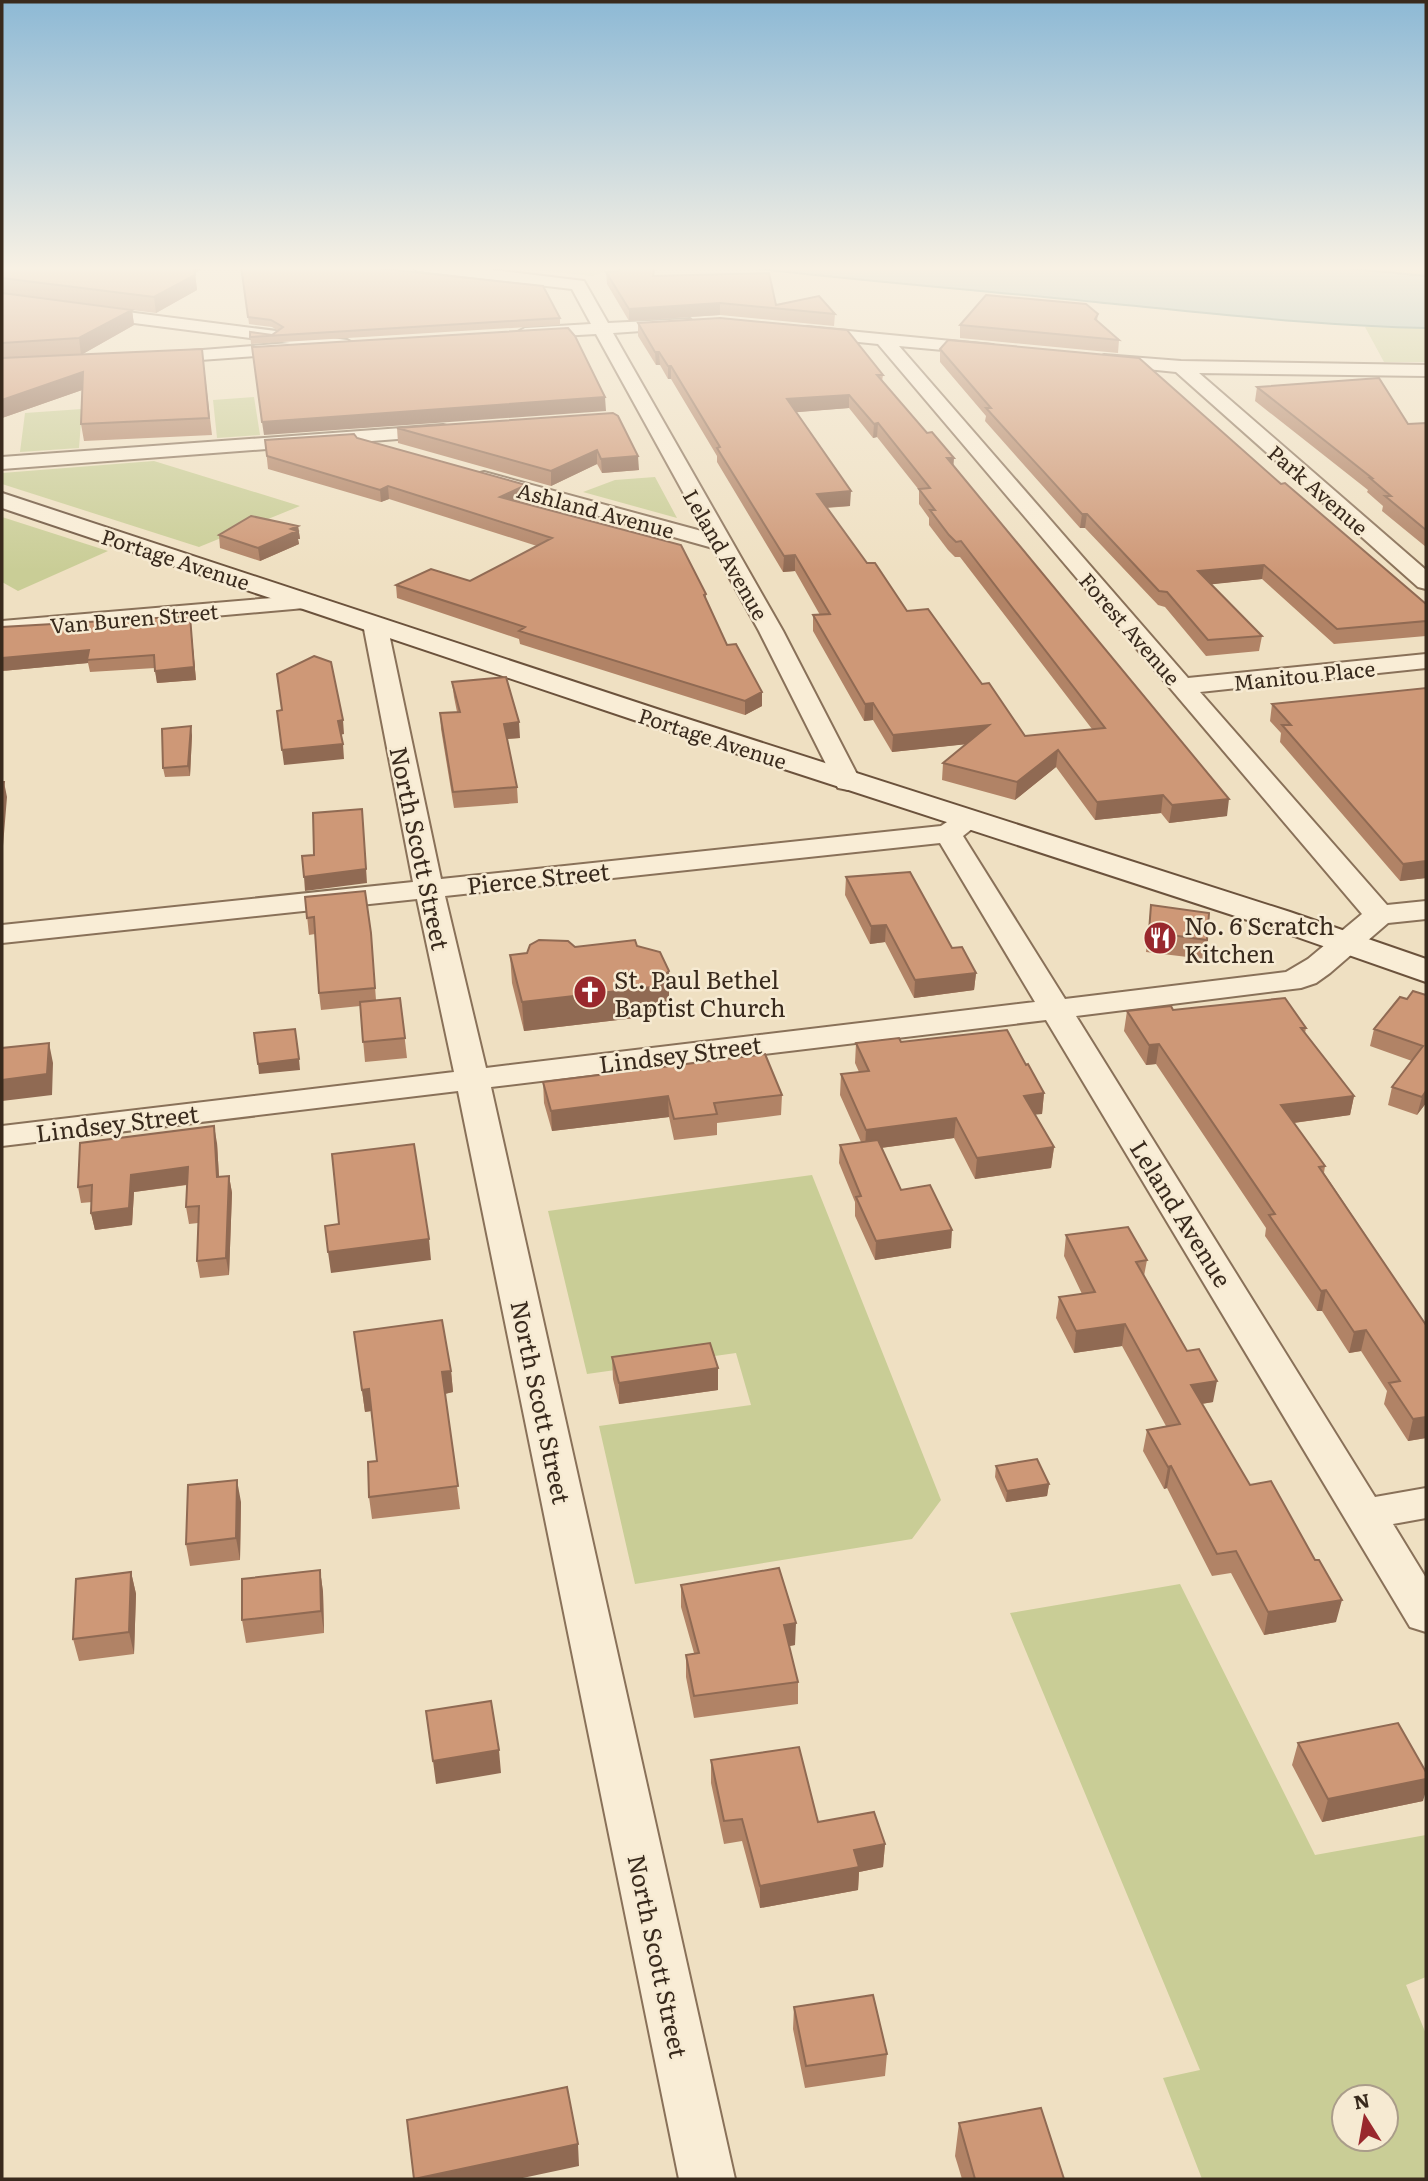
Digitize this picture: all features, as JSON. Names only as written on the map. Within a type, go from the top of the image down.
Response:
[{"type":"main road","name":"Portage Avenue","points":[[2,500],[848,782],[959,827],[1346,944],[1426,971]]},
{"type":"street","name":"Leland Avenue","points":[[625,368],[771,631],[848,782]]},
{"type":"street","name":"Forest Avenue","points":[[908,368],[1379,915]]},
{"type":"street","name":"Park Avenue","points":[[1183,368],[1426,582]]},
{"type":"street","points":[[1290,368],[1426,370]]},
{"type":"street","points":[[627,418],[651,416]]},
{"type":"street","points":[[2,463],[461,430]]},
{"type":"street","points":[[350,438],[407,456]]},
{"type":"street","name":"Ashland Avenue","points":[[469,474],[721,543]]},
{"type":"street","name":"Van Buren Street","points":[[2,628],[308,602]]},
{"type":"street","name":"North Scott Street","points":[[375,624],[429,889],[707,2179]]},
{"type":"street","name":"Manitou Place","points":[[1181,686],[1426,661]]},
{"type":"street","name":"Leland Avenue","points":[[959,827],[1055,1007],[1426,1615]]},
{"type":"street","name":"Pierce Street","points":[[2,934],[429,889],[959,827]]},
{"type":"street","points":[[1379,915],[1426,910]]},
{"type":"street","name":"Lindsey Street","points":[[2,1136],[1055,1007],[1290,981],[1305,976],[1379,915]]},
{"type":"street","points":[[1365,1514],[1426,1503]]},
{"type":"green space","points":[[254,397],[260,435],[217,438],[213,400]]},
{"type":"green space","points":[[82,409],[79,448],[20,452],[25,413]]},
{"type":"green space","points":[[154,461],[300,506],[199,547],[2,484],[2,473]]},
{"type":"green space","points":[[655,477],[677,518],[583,492],[615,480]]},
{"type":"green space","points":[[2,517],[108,551],[18,591],[2,582]]},
{"type":"green space","points":[[812,1175],[941,1500],[912,1539],[635,1584],[599,1426],[751,1405],[736,1353],[587,1374],[548,1211]]},
{"type":"green space","points":[[1180,1584],[1315,1855],[1426,1835],[1426,1977],[1406,1985],[1426,2034],[1426,2179],[1202,2179],[1163,2078],[1200,2070],[1010,1613]]},
{"type":"building","points":[[2,368],[204,368],[209,418],[81,424],[83,372],[2,400]]},
{"type":"building","points":[[255,368],[591,368],[605,397],[262,422]]},
{"type":"building","points":[[672,368],[877,368],[883,375],[877,375],[927,433],[932,432],[954,458],[947,458],[1229,799],[1172,805],[1163,795],[1097,802],[1058,750],[1017,782],[943,763],[989,725],[893,735],[873,703],[865,704],[813,615],[830,614],[795,555],[784,556],[717,448],[720,447]],"holes":[[[849,395],[874,424],[878,423],[930,488],[919,489],[935,510],[930,510],[949,535],[956,542],[961,541],[1105,728],[1025,736],[989,683],[982,684],[928,609],[907,611],[875,563],[867,563],[817,494],[851,491],[787,399]]]},
{"type":"building","points":[[956,368],[1150,368],[1281,484],[1285,483],[1426,604],[1426,621],[1337,629],[1264,565],[1198,571],[1262,636],[1208,640],[1167,592],[1159,591],[1087,514],[1082,514],[986,408],[991,408]]},
{"type":"building","points":[[1379,378],[1408,424],[1426,423],[1426,530],[1385,496],[1391,496],[1372,478],[1257,387]]},
{"type":"building","points":[[613,413],[618,416],[638,456],[601,459],[597,450],[551,471],[397,428]]},
{"type":"building","points":[[354,434],[357,438],[526,485],[500,497],[681,545],[706,594],[704,595],[727,645],[736,644],[762,692],[745,701],[519,631],[525,627],[396,585],[431,569],[470,581],[552,538],[388,486],[380,490],[267,456],[265,440]]},
{"type":"building","points":[[251,516],[298,526],[291,529],[297,531],[258,548],[219,535]]},
{"type":"building","points":[[190,616],[194,667],[155,671],[154,655],[87,660],[89,650],[2,658],[2,627]]},
{"type":"building","points":[[314,656],[331,662],[343,720],[338,721],[343,744],[282,750],[277,711],[282,710],[277,674]]},
{"type":"building","points":[[506,677],[519,722],[504,724],[517,787],[453,792],[440,713],[460,712],[452,682]]},
{"type":"building","points":[[1426,688],[1426,861],[1403,864],[1282,725],[1291,725],[1272,704]]},
{"type":"building","points":[[191,726],[188,766],[163,768],[162,729]]},
{"type":"building","points":[[362,809],[366,869],[304,877],[302,856],[314,855],[313,813]]},
{"type":"building","points":[[910,872],[952,948],[962,947],[976,973],[915,980],[886,925],[871,926],[846,877]]},
{"type":"building","points":[[365,891],[375,988],[319,993],[314,917],[307,918],[305,897]]},
{"type":"building","points":[[1151,905],[1209,913],[1207,940],[1149,932]]},
{"type":"building","points":[[539,940],[568,941],[575,947],[635,940],[637,946],[660,952],[669,971],[652,987],[522,1002],[510,955],[527,953],[530,945]]},
{"type":"building","points":[[1413,991],[1426,995],[1426,1091],[1422,1097],[1392,1087],[1423,1046],[1374,1029],[1400,997],[1407,999]]},
{"type":"building","points":[[400,998],[405,1038],[363,1042],[360,1002]]},
{"type":"building","points":[[1285,998],[1306,1028],[1301,1028],[1354,1096],[1281,1105],[1325,1166],[1319,1167],[1426,1325],[1426,1417],[1413,1419],[1389,1383],[1400,1381],[1366,1330],[1354,1332],[1326,1290],[1321,1291],[1269,1215],[1275,1214],[1159,1044],[1149,1045],[1127,1011],[1171,1006],[1173,1010]]},
{"type":"building","points":[[295,1029],[299,1059],[258,1064],[254,1033]]},
{"type":"building","points":[[1007,1030],[1044,1093],[1024,1096],[1054,1147],[977,1158],[956,1118],[866,1130],[841,1074],[869,1071],[856,1043],[899,1038],[901,1042]]},
{"type":"building","points":[[49,1043],[47,1074],[2,1080],[2,1048]]},
{"type":"building","points":[[765,1054],[782,1095],[714,1103],[717,1114],[674,1119],[668,1096],[551,1111],[543,1082]]},
{"type":"building","points":[[214,1126],[217,1177],[229,1176],[226,1258],[197,1261],[199,1206],[186,1207],[188,1167],[131,1175],[129,1208],[91,1213],[92,1185],[78,1187],[80,1143]]},
{"type":"building","points":[[878,1140],[901,1190],[930,1185],[952,1230],[876,1241],[856,1197],[861,1196],[840,1145]]},
{"type":"building","points":[[414,1144],[429,1239],[328,1252],[325,1226],[339,1224],[332,1154]]},
{"type":"building","points":[[1128,1227],[1147,1260],[1136,1262],[1187,1351],[1199,1349],[1217,1381],[1191,1385],[1250,1485],[1271,1481],[1315,1560],[1319,1560],[1342,1600],[1268,1612],[1236,1551],[1217,1554],[1171,1466],[1168,1467],[1147,1430],[1180,1424],[1125,1324],[1076,1331],[1059,1297],[1095,1292],[1066,1235]]},
{"type":"building","points":[[442,1320],[451,1371],[442,1372],[458,1486],[369,1497],[368,1462],[377,1461],[369,1389],[362,1390],[354,1332]]},
{"type":"building","points":[[710,1343],[718,1368],[619,1383],[612,1357]]},
{"type":"building","points":[[1037,1459],[1049,1484],[1007,1491],[996,1466]]},
{"type":"building","points":[[237,1480],[236,1538],[186,1544],[188,1485]]},
{"type":"building","points":[[779,1568],[796,1623],[784,1625],[798,1682],[694,1696],[686,1655],[699,1653],[681,1585]]},
{"type":"building","points":[[320,1570],[321,1611],[242,1620],[242,1579]]},
{"type":"building","points":[[131,1572],[129,1632],[73,1639],[76,1579]]},
{"type":"building","points":[[491,1701],[499,1750],[433,1761],[426,1711]]},
{"type":"building","points":[[1398,1723],[1426,1772],[1426,1779],[1328,1799],[1298,1743]]},
{"type":"building","points":[[799,1747],[818,1822],[874,1812],[885,1844],[854,1850],[859,1867],[760,1886],[742,1819],[724,1821],[711,1760]]},
{"type":"building","points":[[873,1995],[887,2054],[806,2066],[794,2007]]},
{"type":"building","points":[[567,2087],[578,2144],[414,2179],[407,2120]]},
{"type":"building","points":[[1041,2108],[1064,2179],[975,2179],[959,2123]]},
{"type":"place","name":"No. 6 Scratch Kitchen","points":[[1160,938]]},
{"type":"place","name":"St. Paul Bethel Baptist Church","points":[[590,992]]}]
